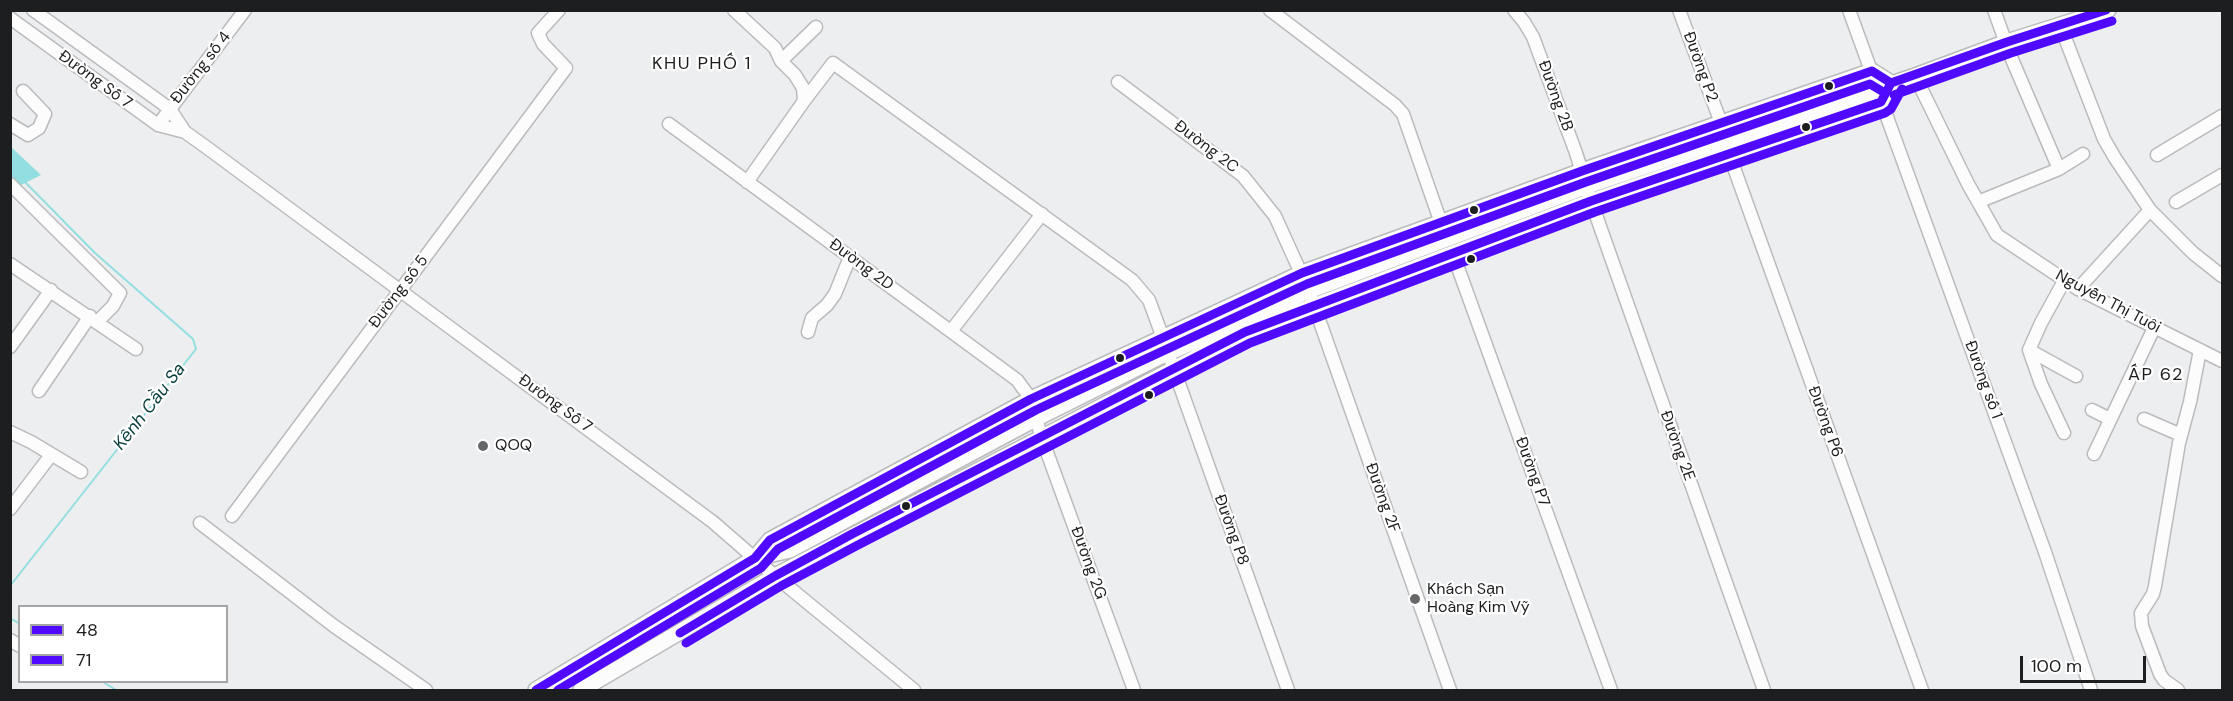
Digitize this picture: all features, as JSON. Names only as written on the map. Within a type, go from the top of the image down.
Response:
[{"type":"main road","points":[[581,690],[775,576],[1041,436],[1312,299],[1453,254],[1591,201],[1729,154],[1915,76],[2007,42],[2108,10]]},
{"type":"main road","points":[[755,558],[770,540],[1031,399],[1302,273],[1582,171],[1872,71],[1883,91]]},
{"type":"main road","points":[[536,690],[755,558],[790,550],[1037,418],[1168,353],[1312,299],[1587,186],[1883,91]]},
{"type":"main road","points":[[775,576],[790,550]]},
{"type":"street","name":"Đường Số 7","points":[[33,10],[170,109],[185,132],[678,495],[914,690]]},
{"type":"street","name":"Đường số 4","points":[[158,125],[245,10]]},
{"type":"street","name":"Đường số 5","points":[[232,516],[566,68],[543,44],[537,33],[559,10]]},
{"type":"street","points":[[734,10],[775,48],[781,61],[795,75],[802,88],[804,101]]},
{"type":"street","points":[[1270,10],[1395,105],[1403,114],[1441,223]]},
{"type":"street","name":"Đường 2B","points":[[1514,10],[1533,37],[1587,186]]},
{"type":"street","name":"Đường P2","points":[[1679,10],[1721,123]]},
{"type":"street","points":[[1849,10],[1872,71]]},
{"type":"street","points":[[1995,10],[2011,57],[2060,169]]},
{"type":"street","name":"Đường Số 7","points":[[10,18],[158,125],[185,132]]},
{"type":"street","points":[[2060,25],[2104,139],[2150,210],[2193,253],[2223,276]]},
{"type":"street","points":[[781,61],[816,27]]},
{"type":"street","points":[[747,182],[833,63],[1132,280],[1149,300],[1163,338]]},
{"type":"street","name":"Nguyễn Thị Tuôi","points":[[1915,76],[1997,235],[2078,289],[2223,361]]},
{"type":"street","name":"Đường 2C","points":[[1118,82],[1243,176],[1275,216],[1312,299]]},
{"type":"street","points":[[10,124],[28,135],[39,128],[45,114],[29,100],[23,91]]},
{"type":"street","name":"Đường số 1","points":[[1883,91],[2091,690]]},
{"type":"street","points":[[2157,155],[2223,116]]},
{"type":"street","name":"Đường 2D","points":[[669,124],[1017,380],[1031,399],[1037,418]]},
{"type":"street","name":"Đường P6","points":[[1729,154],[1922,690]]},
{"type":"street","points":[[1978,202],[2060,169],[2083,154]]},
{"type":"street","points":[[2176,202],[2223,175]]},
{"type":"street","points":[[10,184],[120,293],[113,306],[93,319],[39,391]]},
{"type":"street","name":"Đường 2E","points":[[1587,186],[1764,690]]},
{"type":"street","points":[[2078,289],[2150,210]]},
{"type":"street","points":[[951,331],[1042,214]]},
{"type":"street","name":"Đường P7","points":[[1453,254],[1611,690]]},
{"type":"street","points":[[808,332],[812,318],[827,305],[835,294],[850,257]]},
{"type":"street","points":[[10,264],[136,349]]},
{"type":"street","points":[[2064,281],[2028,350],[2040,384],[2064,433]]},
{"type":"street","points":[[10,347],[51,290]]},
{"type":"street","name":"Đường 2F","points":[[1312,299],[1450,690]]},
{"type":"street","points":[[2094,454],[2154,328]]},
{"type":"street","points":[[2028,350],[2076,376]]},
{"type":"street","points":[[2178,690],[2164,680],[2160,674],[2142,626],[2141,613],[2153,594],[2155,586],[2181,435],[2200,350]]},
{"type":"street","name":"Đường P8","points":[[1168,353],[1288,690]]},
{"type":"street","points":[[2092,410],[2110,419]]},
{"type":"street","name":"Đường 2G","points":[[1037,418],[1041,436],[1134,690]]},
{"type":"street","points":[[2144,419],[2181,435]]},
{"type":"street","points":[[10,432],[81,471]]},
{"type":"street","points":[[10,509],[51,455]]},
{"type":"street","points":[[200,523],[334,626],[426,690]]},
{"type":"water","points":[[10,146],[41,175],[19,186],[11,178]]},
{"type":"waterway","name":"Kênh Cầu Sa","points":[[10,586],[196,349],[193,339],[95,253],[25,182]]},
{"type":"waterway","name":"Kênh Cầu Sa","points":[[10,618],[18,623]]},
{"type":"waterway","name":"Kênh Cầu Sa","points":[[105,683],[116,690]]},
{"type":"transit line","name":"48","points":[[1891,83],[2106,10]]},
{"type":"transit line","name":"71","points":[[1894,95],[2011,53],[2112,21]]},
{"type":"transit line","name":"48","points":[[536,690],[755,558],[770,540],[1031,399],[1302,273],[1582,171],[1872,71],[1891,83]]},
{"type":"transit line","name":"48","points":[[680,633],[775,576],[852,534],[1245,332],[1591,201],[1881,102],[1891,83]]},
{"type":"transit line","name":"71","points":[[558,690],[761,568],[778,549],[1036,410],[1307,284],[1586,182],[1870,84],[1885,93]]},
{"type":"transit line","name":"71","points":[[686,643],[781,586],[858,545],[1250,343],[1595,212],[1885,113],[1891,109],[1902,89]]},
{"type":"place","name":"QOQ","points":[[483,446]]},
{"type":"place","name":"Khách Sạn Hoàng Kim Vỹ","points":[[1415,599]]},
{"type":"district","name":"KHU PHỐ 1","points":[[702,64]]},
{"type":"district","name":"ẤP 62","points":[[2156,375]]}]
